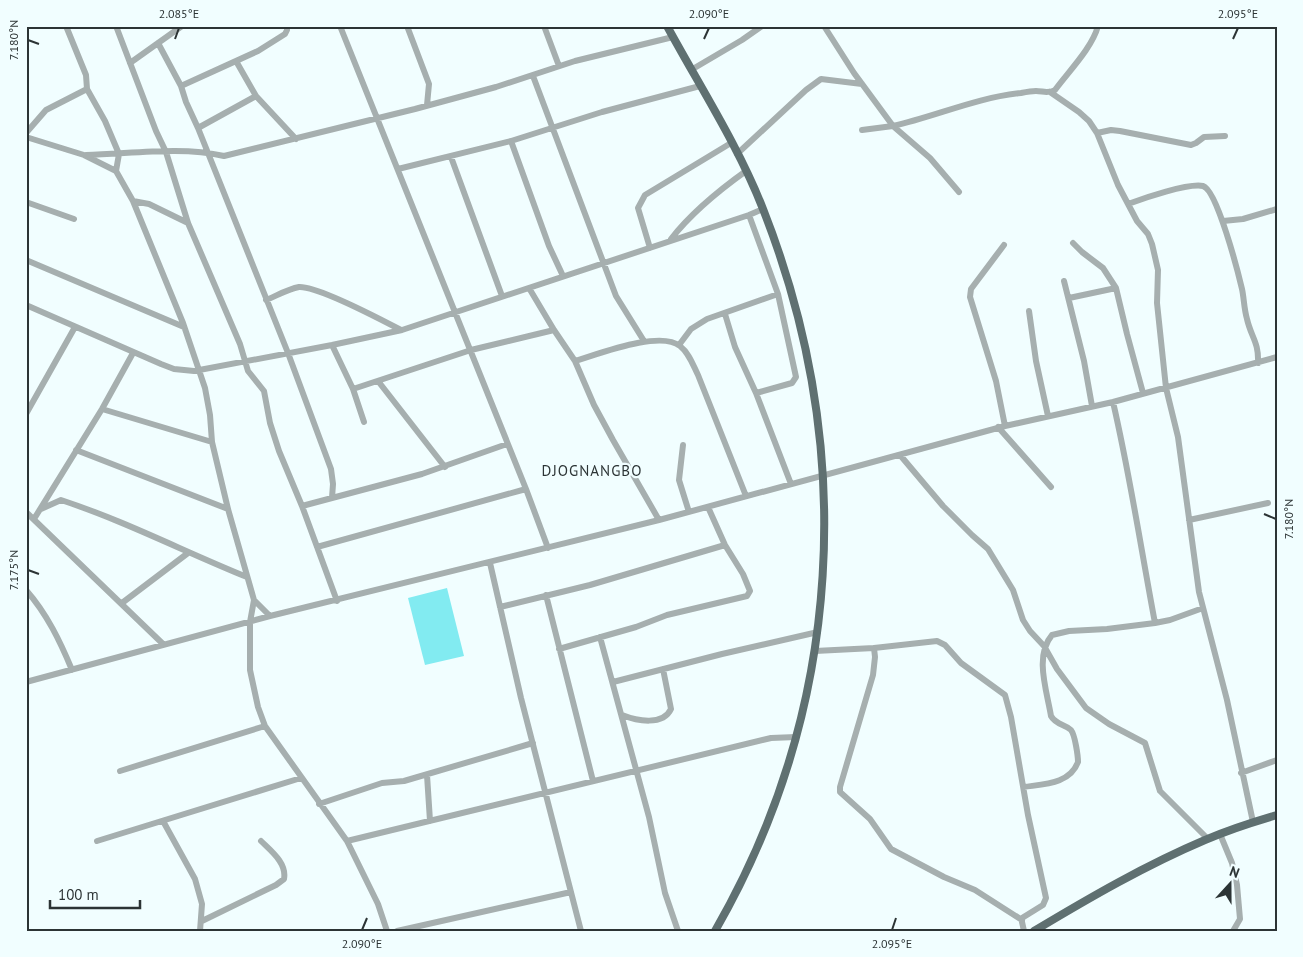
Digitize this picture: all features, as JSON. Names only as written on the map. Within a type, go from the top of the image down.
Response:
[{"type":"main road","points":[[666,26],[737,154],[763,208],[792,297],[807,359],[814,392],[823,476],[825,547],[818,632],[796,737],[763,834],[739,886],[715,931]]},
{"type":"main road","points":[[1034,931],[1079,904],[1182,850],[1220,834],[1277,815]]},
{"type":"street","points":[[66,26],[86,75],[87,89],[105,120],[119,154],[116,172]]},
{"type":"street","points":[[116,26],[156,131],[166,152],[188,223],[205,264],[221,295],[250,375],[264,391],[270,423],[279,451],[302,506],[337,601]]},
{"type":"street","points":[[130,62],[182,26]]},
{"type":"street","points":[[181,86],[258,51],[285,34],[288,30],[287,26]]},
{"type":"street","points":[[340,26],[454,312],[471,350],[548,548]]},
{"type":"street","points":[[408,26],[429,84],[427,105]]},
{"type":"street","points":[[544,26],[559,66]]},
{"type":"street","points":[[691,70],[762,26]]},
{"type":"street","points":[[824,26],[862,84],[893,126],[930,158],[959,192]]},
{"type":"street","points":[[862,130],[893,126],[998,96],[1055,90],[1088,48],[1095,37],[1098,26]]},
{"type":"street","points":[[84,155],[207,152],[224,156],[427,105],[533,76],[559,66],[673,38]]},
{"type":"street","points":[[158,43],[181,86],[288,352],[331,469],[332,498]]},
{"type":"street","points":[[236,62],[256,96],[296,139]]},
{"type":"street","points":[[533,76],[602,264],[616,296],[644,341]]},
{"type":"street","points":[[737,154],[806,90],[821,79],[862,84]]},
{"type":"street","points":[[398,169],[511,141],[552,127],[700,86]]},
{"type":"street","points":[[26,133],[46,110],[87,89]]},
{"type":"street","points":[[1050,92],[1080,112],[1097,132],[1118,185],[1137,222],[1148,234],[1152,244],[1158,270],[1157,303],[1166,388],[1178,437],[1199,592],[1229,709],[1253,822]]},
{"type":"street","points":[[198,128],[256,96]]},
{"type":"street","points":[[1097,132],[1120,131],[1191,145],[1204,137],[1225,136]]},
{"type":"street","points":[[26,138],[84,155],[116,172],[133,201],[184,327],[208,401],[212,442],[228,509],[254,600],[250,622],[250,670],[258,707],[265,726],[347,841],[378,904],[387,931]]},
{"type":"street","points":[[511,141],[549,246],[563,276]]},
{"type":"street","points":[[650,248],[638,208],[645,195],[731,144]]},
{"type":"street","points":[[450,157],[502,296]]},
{"type":"street","points":[[670,240],[716,193],[746,172]]},
{"type":"street","points":[[1128,204],[1158,193],[1201,186],[1208,190],[1223,221],[1242,290],[1247,319],[1257,344],[1258,363]]},
{"type":"street","points":[[133,201],[149,204],[188,223]]},
{"type":"street","points":[[26,202],[74,219]]},
{"type":"street","points":[[26,306],[174,369],[199,370],[402,330],[749,215],[763,208]]},
{"type":"street","points":[[1223,221],[1242,219],[1277,209]]},
{"type":"street","points":[[749,215],[778,294],[796,377],[792,383],[756,393]]},
{"type":"street","points":[[1072,243],[1103,268],[1116,288],[1143,393]]},
{"type":"street","points":[[1004,245],[971,289],[970,297],[996,381],[1001,427],[1051,487]]},
{"type":"street","points":[[26,260],[184,327]]},
{"type":"street","points":[[1064,281],[1092,406]]},
{"type":"street","points":[[266,300],[296,288],[307,288],[346,303],[402,330]]},
{"type":"street","points":[[529,288],[575,361],[608,432],[659,520]]},
{"type":"street","points":[[1069,298],[1116,288]]},
{"type":"street","points":[[679,345],[691,329],[698,324],[778,294]]},
{"type":"street","points":[[1029,312],[1036,361],[1048,416]]},
{"type":"street","points":[[725,314],[735,347],[756,393],[791,484]]},
{"type":"street","points":[[26,414],[76,327]]},
{"type":"street","points":[[352,389],[471,350],[554,330]]},
{"type":"street","points":[[575,361],[644,341],[658,339],[679,345],[689,356],[698,375],[746,496]]},
{"type":"street","points":[[332,345],[352,389],[364,422]]},
{"type":"street","points":[[34,519],[102,409],[133,353]]},
{"type":"street","points":[[26,682],[270,616],[659,520],[1001,427],[1113,402],[1277,358]]},
{"type":"street","points":[[1268,360],[1277,364]]},
{"type":"street","points":[[378,381],[444,467]]},
{"type":"street","points":[[1113,402],[1128,467],[1155,623]]},
{"type":"street","points":[[102,409],[212,442]]},
{"type":"street","points":[[302,506],[444,467],[507,444]]},
{"type":"street","points":[[683,446],[679,480],[689,512]]},
{"type":"street","points":[[76,450],[228,509]]},
{"type":"street","points":[[900,455],[943,506],[972,536],[988,549],[1013,590],[1023,620],[1044,646],[1057,669],[1086,708],[1108,724],[1145,743],[1160,790],[1208,839]]},
{"type":"street","points":[[53,488],[61,500],[114,519],[188,553],[247,577]]},
{"type":"street","points":[[317,546],[526,489]]},
{"type":"street","points":[[41,509],[61,500]]},
{"type":"street","points":[[1189,520],[1268,503]]},
{"type":"street","points":[[559,649],[636,627],[667,615],[747,596],[750,591],[747,582],[725,546],[708,507]]},
{"type":"street","points":[[26,512],[163,644]]},
{"type":"street","points":[[500,607],[590,585],[725,546]]},
{"type":"street","points":[[122,603],[188,553]]},
{"type":"street","points":[[490,562],[533,743],[581,931]]},
{"type":"street","points":[[26,590],[44,613],[58,638],[72,670]]},
{"type":"street","points":[[546,596],[594,781]]},
{"type":"street","points":[[254,600],[270,616]]},
{"type":"street","points":[[1024,787],[1053,783],[1070,775],[1078,762],[1072,733],[1068,728],[1056,722],[1051,716],[1042,666],[1044,646],[1054,633],[1155,623],[1170,620],[1203,608]]},
{"type":"street","points":[[613,682],[818,632]]},
{"type":"street","points":[[600,637],[649,817],[665,893],[678,931]]},
{"type":"street","points":[[815,651],[874,648],[930,641],[939,642],[945,645],[961,663],[1003,693],[1007,699],[1011,717],[1028,815],[1046,898],[1044,904],[1022,920]]},
{"type":"street","points":[[874,648],[876,657],[873,674],[840,786],[840,792],[870,820],[890,849],[975,890],[1022,920],[1024,931]]},
{"type":"street","points":[[622,715],[648,721],[663,717],[670,712],[672,709],[663,669]]},
{"type":"street","points":[[120,771],[265,726]]},
{"type":"street","points":[[347,841],[771,738],[796,737]]},
{"type":"street","points":[[319,804],[382,783],[404,781],[427,775],[533,743]]},
{"type":"street","points":[[1241,772],[1277,760]]},
{"type":"street","points":[[427,775],[430,791],[428,801],[430,821]]},
{"type":"street","points":[[97,841],[301,778]]},
{"type":"street","points":[[163,821],[195,879],[202,904],[200,931]]},
{"type":"street","points":[[1220,834],[1232,863],[1237,885],[1240,919],[1233,931]]},
{"type":"street","points":[[202,921],[276,885],[284,879],[284,869],[280,861],[261,841]]},
{"type":"street","points":[[397,931],[571,892]]},
{"type":"shaded area","points":[[447,588],[464,656],[425,665],[408,598]]},
{"type":"district","name":"DJOGNANGBO","points":[[592,471]]}]
